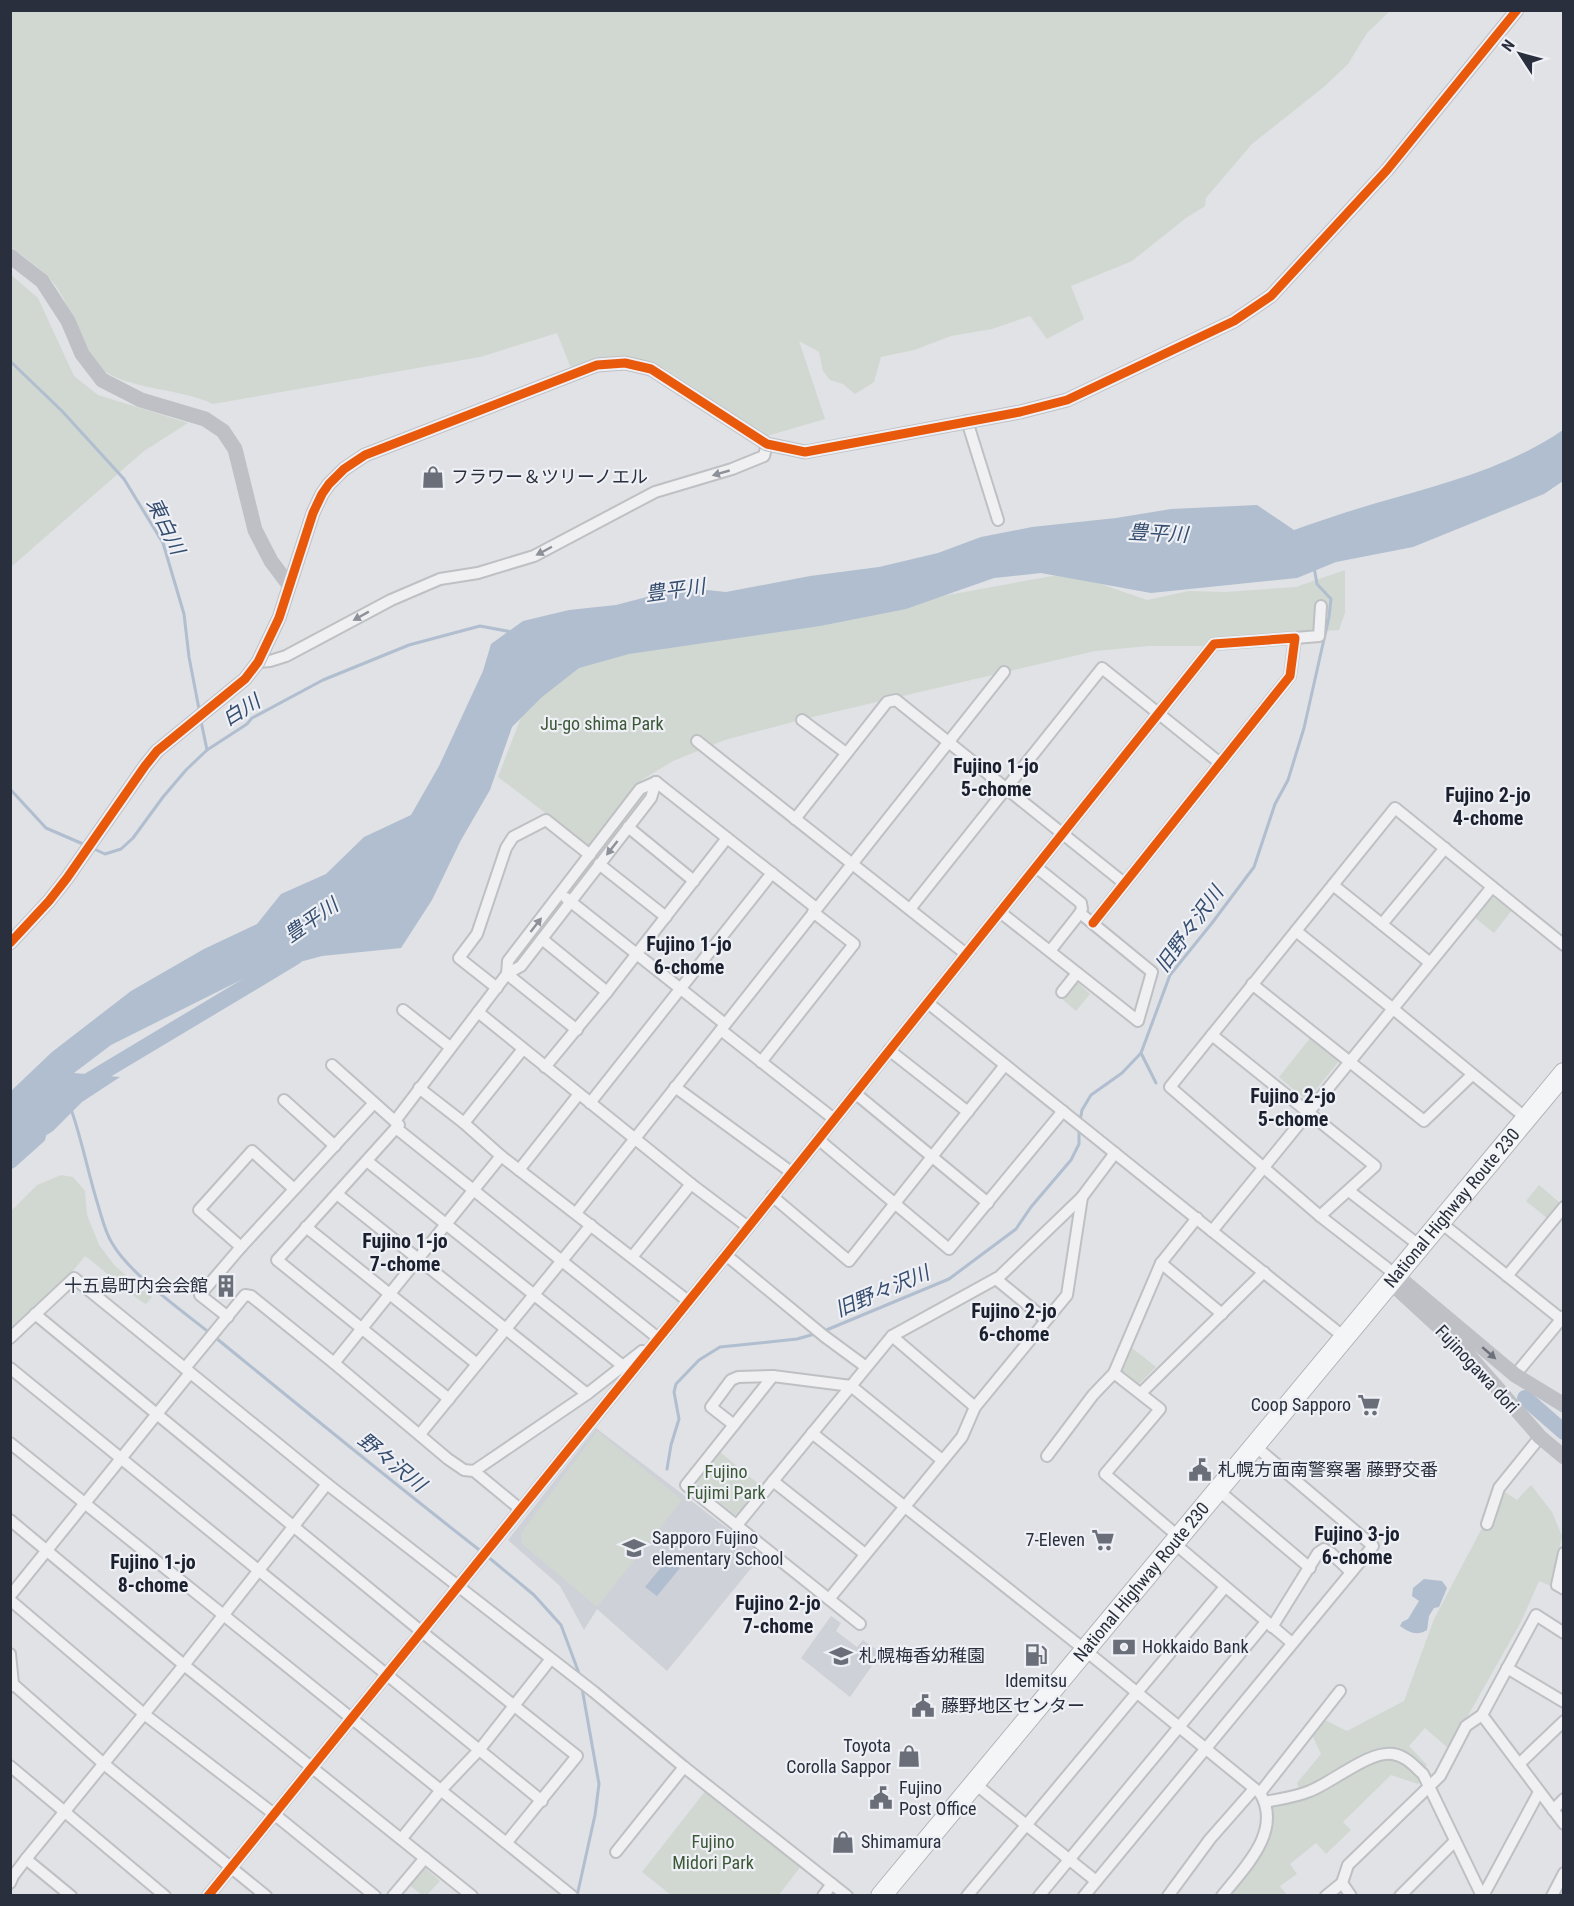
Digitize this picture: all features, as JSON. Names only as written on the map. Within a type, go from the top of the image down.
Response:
[{"type":"highway","name":"National Highway Route 230","points":[[881,1896],[1563,1073]]},
{"type":"street","points":[[10,943],[50,901],[157,751],[245,680],[258,662],[279,618],[313,513],[329,484],[344,469],[365,455],[597,365],[626,363],[651,369],[767,444],[805,452],[1020,412],[1067,400],[1234,321],[1270,296],[1387,170],[1516,10]]},
{"type":"street","points":[[10,256],[42,281],[68,321],[82,354],[102,380],[141,399],[205,419],[223,430],[235,449],[255,530],[272,561],[289,585]]},
{"type":"street","points":[[967,421],[998,520]]},
{"type":"street","points":[[258,662],[286,656],[392,600],[440,579],[478,573],[534,556],[655,492],[732,469],[764,456],[767,444]]},
{"type":"street","points":[[208,1896],[726,1255],[1214,644],[1320,636],[1321,606]]},
{"type":"street","points":[[1093,923],[1290,676],[1295,638]]},
{"type":"street","points":[[910,909],[1102,668],[1220,763]]},
{"type":"street","points":[[576,1213],[1004,672]]},
{"type":"street","points":[[795,819],[887,702],[896,700],[1124,883]]},
{"type":"street","points":[[802,720],[846,753]]},
{"type":"street","points":[[697,741],[966,954]]},
{"type":"street","points":[[449,1399],[277,1260],[367,1161],[396,1125],[419,1088],[450,1047],[507,974],[521,966],[651,798],[656,782]]},
{"type":"street","points":[[656,782],[772,873],[854,944],[761,1062]]},
{"type":"street","points":[[507,974],[508,961],[640,789],[656,782]]},
{"type":"street","points":[[1393,1278],[1170,1088],[1395,808],[1563,945]]},
{"type":"street","points":[[497,988],[459,958],[477,934],[506,848],[513,837],[546,820],[590,855]]},
{"type":"street","points":[[628,827],[694,881]]},
{"type":"street","points":[[545,1067],[577,1030],[727,838]]},
{"type":"street","points":[[1382,924],[1445,848]]},
{"type":"street","points":[[599,864],[666,917]]},
{"type":"street","points":[[1036,867],[1081,903],[1080,913],[1050,951]]},
{"type":"street","points":[[590,1102],[772,873]]},
{"type":"street","points":[[1333,885],[1428,962]]},
{"type":"street","points":[[1212,1231],[1428,962],[1492,886]]},
{"type":"street","points":[[561,894],[681,989],[761,1062],[834,1119]]},
{"type":"street","points":[[1000,912],[1138,1021],[1152,972],[1080,913]]},
{"type":"street","points":[[1296,931],[1526,1118]]},
{"type":"street","points":[[542,939],[607,992]]},
{"type":"street","points":[[1062,992],[1077,973]]},
{"type":"street","points":[[507,974],[577,1030]]},
{"type":"street","points":[[1252,984],[1425,1121],[1472,1075]]},
{"type":"street","points":[[928,1003],[1344,1337]]},
{"type":"street","points":[[403,1010],[450,1047]]},
{"type":"street","points":[[478,1012],[691,1184],[748,1227]]},
{"type":"street","points":[[1212,1035],[1375,1166],[1320,1216]]},
{"type":"street","points":[[464,1123],[523,1049]]},
{"type":"street","points":[[890,1050],[968,1112]]},
{"type":"street","points":[[332,1065],[396,1125],[473,1190],[658,1338]]},
{"type":"street","points":[[772,1196],[849,1261],[1005,1065]]},
{"type":"street","points":[[675,1087],[791,1172]]},
{"type":"street","points":[[419,1088],[501,1156],[688,1301]]},
{"type":"street","points":[[855,1093],[988,1203]]},
{"type":"street","points":[[519,1170],[579,1094]]},
{"type":"street","points":[[284,1100],[335,1146]]},
{"type":"street","points":[[225,1319],[200,1295],[241,1247],[374,1103]]},
{"type":"street","points":[[818,1139],[950,1249],[1063,1111]]},
{"type":"street","points":[[241,1247],[200,1210],[252,1151],[294,1189]]},
{"type":"street","points":[[737,1525],[892,1336],[996,1279],[1082,1197],[1115,1153]]},
{"type":"street","points":[[334,1363],[501,1156]]},
{"type":"street","points":[[367,1161],[623,1366]]},
{"type":"street","points":[[632,1257],[691,1184]]},
{"type":"street","points":[[1348,1191],[1420,1246]]},
{"type":"street","points":[[337,1194],[587,1394]]},
{"type":"street","points":[[829,1599],[962,1437],[975,1407],[1068,1295],[1082,1197]]},
{"type":"street","points":[[1507,1276],[1563,1207]]},
{"type":"street","points":[[1047,1456],[1093,1395],[1114,1372],[1161,1263],[1197,1218]]},
{"type":"street","points":[[1440,1222],[1562,1317],[1515,1375]]},
{"type":"street","points":[[420,1434],[591,1225]]},
{"type":"street","points":[[306,1227],[477,1364]]},
{"type":"street","points":[[726,1255],[824,1336],[866,1367]]},
{"type":"street","points":[[1161,1263],[1222,1314]]},
{"type":"street","points":[[1141,1393],[1264,1272]]},
{"type":"street","points":[[10,1338],[74,1278],[327,1484],[594,1692],[684,1767],[847,1896]]},
{"type":"street","name":"Fujinogawa dori","points":[[1393,1278],[1515,1375],[1563,1405]]},
{"type":"street","name":"Fujinogawa dori","points":[[1393,1278],[1464,1350],[1540,1437],[1563,1456]]},
{"type":"street","points":[[996,1279],[1046,1320]]},
{"type":"street","points":[[375,1896],[274,1814],[144,1714],[10,1598],[157,1413],[208,1340],[245,1295],[251,1296],[464,1470],[474,1471],[520,1509]]},
{"type":"street","points":[[35,1314],[422,1632],[578,1756],[507,1842]]},
{"type":"street","points":[[892,1336],[975,1407]]},
{"type":"street","points":[[474,1471],[587,1394],[658,1338]]},
{"type":"street","points":[[10,1368],[542,1801]]},
{"type":"street","points":[[1114,1372],[1160,1409],[1105,1474],[1225,1587],[1292,1643]]},
{"type":"street","points":[[734,1425],[711,1407],[731,1380],[738,1377],[773,1376],[851,1386],[942,1460]]},
{"type":"street","points":[[773,1376],[686,1485],[860,1624]]},
{"type":"street","points":[[812,1433],[1206,1748],[1260,1795],[1267,1823],[1264,1840],[1222,1896]]},
{"type":"street","points":[[1487,1524],[1499,1488],[1540,1437]]},
{"type":"street","points":[[10,1443],[570,1894]]},
{"type":"street","points":[[1084,1896],[1373,1546],[1255,1446]]},
{"type":"street","points":[[773,1481],[865,1554]]},
{"type":"street","points":[[10,1883],[26,1859],[327,1484]]},
{"type":"street","points":[[1218,1490],[1310,1568]]},
{"type":"street","points":[[10,1520],[184,1665],[313,1766],[472,1896]]},
{"type":"street","points":[[1040,1896],[1269,1624],[1310,1568],[1318,1553],[1324,1549],[1331,1553],[1351,1572]]},
{"type":"street","points":[[1563,1553],[1557,1585],[1563,1589]]},
{"type":"street","points":[[967,1896],[1225,1587]]},
{"type":"street","points":[[1326,1896],[1342,1883],[1348,1865],[1428,1785],[1440,1776],[1466,1726],[1482,1715],[1536,1615],[1563,1633]]},
{"type":"street","points":[[10,1654],[12,1685],[104,1764],[266,1896]]},
{"type":"street","points":[[402,1838],[441,1790],[480,1749],[550,1660]]},
{"type":"street","points":[[1507,1668],[1563,1702]]},
{"type":"street","points":[[1168,1896],[1210,1839],[1260,1795],[1340,1691]]},
{"type":"street","points":[[1482,1715],[1563,1824]]},
{"type":"street","points":[[1519,1764],[1563,1720]]},
{"type":"street","points":[[1260,1795],[1308,1792],[1380,1754],[1395,1754],[1408,1759],[1423,1774],[1483,1896]]},
{"type":"street","points":[[10,1766],[165,1896]]},
{"type":"street","points":[[616,1852],[684,1767]]},
{"type":"street","points":[[974,1783],[1096,1881]]},
{"type":"street","points":[[1483,1896],[1539,1792]]},
{"type":"street","points":[[1553,1809],[1563,1799]]},
{"type":"street","points":[[1400,1896],[1455,1841]]},
{"type":"street","points":[[393,1896],[425,1858]]},
{"type":"street","points":[[26,1859],[71,1896]]},
{"type":"street","points":[[1552,1896],[1563,1873]]},
{"type":"street","points":[[1342,1883],[1351,1896]]},
{"type":"street","points":[[823,1896],[832,1884]]},
{"type":"shaded area","name":"Sapporo Fujino elementary School","points":[[596,1428],[762,1555],[667,1671],[597,1609],[584,1630],[560,1586],[508,1540]]},
{"type":"shaded area","name":"札幌梅香幼稚園","points":[[831,1616],[841,1623],[836,1631],[857,1647],[863,1640],[881,1653],[850,1697],[801,1658]]},
{"type":"green space","points":[[10,11],[1390,11],[1367,33],[1348,64],[1325,86],[1252,144],[1206,198],[1205,206],[1186,218],[1132,261],[1071,286],[1084,319],[1047,339],[1030,316],[992,329],[951,336],[914,350],[881,357],[874,382],[855,394],[843,384],[830,380],[823,371],[819,352],[799,341],[825,419],[767,436],[664,368],[622,356],[571,368],[557,333],[480,357],[213,404],[185,395],[138,385],[110,375],[92,360],[86,351],[66,303],[51,280],[11,247]]},
{"type":"green space","points":[[10,274],[38,298],[74,376],[98,395],[188,423],[144,451],[11,567]]},
{"type":"green space","name":"Ju-go shima Park","points":[[1345,570],[1345,613],[1339,630],[1223,639],[1205,646],[1149,646],[1095,651],[800,720],[725,740],[673,761],[640,781],[590,847],[498,777],[520,720],[544,680],[576,656],[876,608],[1069,573],[1147,600],[1189,591],[1226,592],[1296,587]]},
{"type":"green space","points":[[1491,896],[1512,910],[1494,933],[1474,917]]},
{"type":"green space","points":[[1076,981],[1090,994],[1076,1011],[1062,999]]},
{"type":"green space","points":[[1311,1037],[1339,1061],[1307,1101],[1279,1077]]},
{"type":"green space","points":[[61,1175],[73,1177],[85,1191],[87,1215],[99,1245],[115,1266],[152,1297],[146,1304],[85,1256],[69,1276],[11,1331],[11,1211],[37,1185]]},
{"type":"green space","points":[[1539,1185],[1560,1203],[1547,1218],[1526,1201]]},
{"type":"green space","points":[[1132,1348],[1156,1367],[1139,1384],[1122,1371]]},
{"type":"green space","points":[[597,1431],[682,1500],[597,1607],[522,1544],[521,1533]]},
{"type":"green space","name":"Fujino Fujimi Park","points":[[720,1452],[761,1486],[739,1514],[735,1515],[698,1485],[697,1481]]},
{"type":"green space","points":[[1531,1485],[1552,1512],[1562,1536],[1551,1586],[1539,1581],[1521,1622],[1449,1749],[1425,1728],[1409,1746],[1427,1765],[1418,1784],[1391,1775],[1343,1822],[1351,1830],[1326,1854],[1316,1843],[1290,1864],[1297,1874],[1280,1886],[1287,1895],[1226,1896],[1269,1838],[1272,1824],[1271,1804],[1302,1797],[1297,1783],[1321,1754],[1311,1733],[1323,1719],[1347,1731],[1404,1701],[1434,1619],[1502,1490],[1517,1500]]},
{"type":"green space","name":"Fujino Midori Park","points":[[706,1790],[801,1866],[778,1896],[671,1895],[642,1872]]},
{"type":"green space","points":[[424,1867],[440,1881],[427,1895],[422,1895],[409,1885]]},
{"type":"water","points":[[1563,430],[1563,481],[1544,494],[1413,547],[1336,562],[1297,578],[1151,593],[1041,573],[994,578],[906,609],[820,626],[629,654],[579,668],[542,697],[512,727],[490,790],[461,840],[432,900],[401,948],[322,956],[251,975],[111,1045],[74,1073],[120,1077],[82,1102],[53,1131],[11,1158],[11,1091],[52,1052],[131,991],[204,949],[257,924],[281,894],[326,874],[364,837],[411,815],[439,766],[483,671],[491,644],[523,621],[569,610],[616,605],[688,588],[726,592],[810,576],[879,567],[938,553],[981,537],[1032,527],[1116,518],[1171,509],[1257,505],[1294,530],[1495,466],[1541,444]]},
{"type":"water","points":[[668,1559],[680,1568],[657,1596],[645,1587]]},
{"type":"water","points":[[1424,1579],[1442,1581],[1447,1588],[1439,1607],[1434,1608],[1429,1616],[1427,1630],[1414,1633],[1400,1626],[1408,1619],[1419,1601],[1412,1596],[1413,1588]]},
{"type":"waterway","name":"東白川","points":[[10,361],[62,411],[124,479],[163,543],[184,614],[199,709]]},
{"type":"waterway","name":"旧野々沢川","points":[[1080,1121],[1082,1110],[1091,1095],[1122,1073],[1141,1053],[1170,975],[1254,867],[1275,804],[1288,780],[1304,728],[1329,617],[1331,599],[1317,584],[1314,567]]},
{"type":"waterway","name":"白川","points":[[92,848],[105,854],[121,849],[133,838],[186,770],[207,750],[247,724],[252,718],[323,680],[409,645],[480,626],[512,632]]},
{"type":"waterway","name":"東白川","points":[[201,721],[207,750]]},
{"type":"waterway","name":"白川","points":[[10,789],[46,828],[83,844]]},
{"type":"waterway","name":"豊平川","points":[[78,1087],[295,957]]},
{"type":"waterway","points":[[1141,1053],[1156,1083]]},
{"type":"waterway","name":"野々沢川","points":[[71,1109],[106,1230],[120,1255],[132,1268],[160,1294],[482,1552]]},
{"type":"waterway","name":"旧野々沢川","points":[[824,1331],[949,1279],[1016,1229],[1031,1207],[1071,1160],[1079,1144],[1079,1128]]},
{"type":"waterway","name":"豊平川","points":[[10,1161],[38,1136]]},
{"type":"waterway","name":"旧野々沢川","points":[[667,1469],[679,1419],[674,1392],[676,1384],[699,1360],[720,1347],[797,1339],[818,1333]]},
{"type":"waterway","points":[[1525,1398],[1564,1432]]},
{"type":"waterway","name":"野々沢川","points":[[487,1556],[534,1595],[561,1625],[580,1676]]},
{"type":"waterway","name":"野々沢川","points":[[577,1896],[595,1815],[599,1784],[582,1688]]},
{"type":"cycle path","points":[[10,943],[67,878],[157,751],[245,679],[258,662],[279,618],[313,513],[322,494],[344,469],[365,455],[597,365],[625,363],[651,369],[767,444],[805,452],[1020,412],[1067,400],[1234,321],[1271,296],[1387,170],[1517,10]]},
{"type":"cycle path","points":[[208,1896],[726,1255],[1214,644],[1295,638],[1290,676],[1093,923]]},
{"type":"place","name":"フラワー＆ツリーノエル","points":[[433,477]]},
{"type":"place","name":"十五島町内会会館","points":[[226,1286]]},
{"type":"place","name":"Coop Sapporo","points":[[1369,1405]]},
{"type":"place","name":"札幌方面南警察署 藤野交番","points":[[1200,1470]]},
{"type":"place","name":"7-Eleven","points":[[1103,1540]]},
{"type":"place","name":"Sapporo Fujino elementary School","points":[[634,1548]]},
{"type":"place","name":"Hokkaido Bank","points":[[1124,1647]]},
{"type":"place","name":"Idemitsu","points":[[1036,1655]]},
{"type":"place","name":"札幌梅香幼稚園","points":[[841,1656]]},
{"type":"place","name":"藤野地区センター","points":[[923,1706]]},
{"type":"place","name":"Toyota Corolla Sappor","points":[[909,1756]]},
{"type":"place","name":"Fujino Post Office","points":[[881,1798]]},
{"type":"place","name":"Shimamura","points":[[843,1842]]},
{"type":"district","name":"Fujino 1-jo 5-chome","points":[[996,778]]},
{"type":"district","name":"Fujino 2-jo 4-chome","points":[[1488,806]]},
{"type":"district","name":"Fujino 1-jo 6-chome","points":[[689,956]]},
{"type":"district","name":"Fujino 2-jo 5-chome","points":[[1293,1108]]},
{"type":"district","name":"Fujino 1-jo 7-chome","points":[[405,1252]]},
{"type":"district","name":"Fujino 2-jo 6-chome","points":[[1014,1322]]},
{"type":"district","name":"Fujino 3-jo 6-chome","points":[[1357,1546]]},
{"type":"district","name":"Fujino 1-jo 8-chome","points":[[153,1574]]},
{"type":"district","name":"Fujino 2-jo 7-chome","points":[[778,1614]]}]
